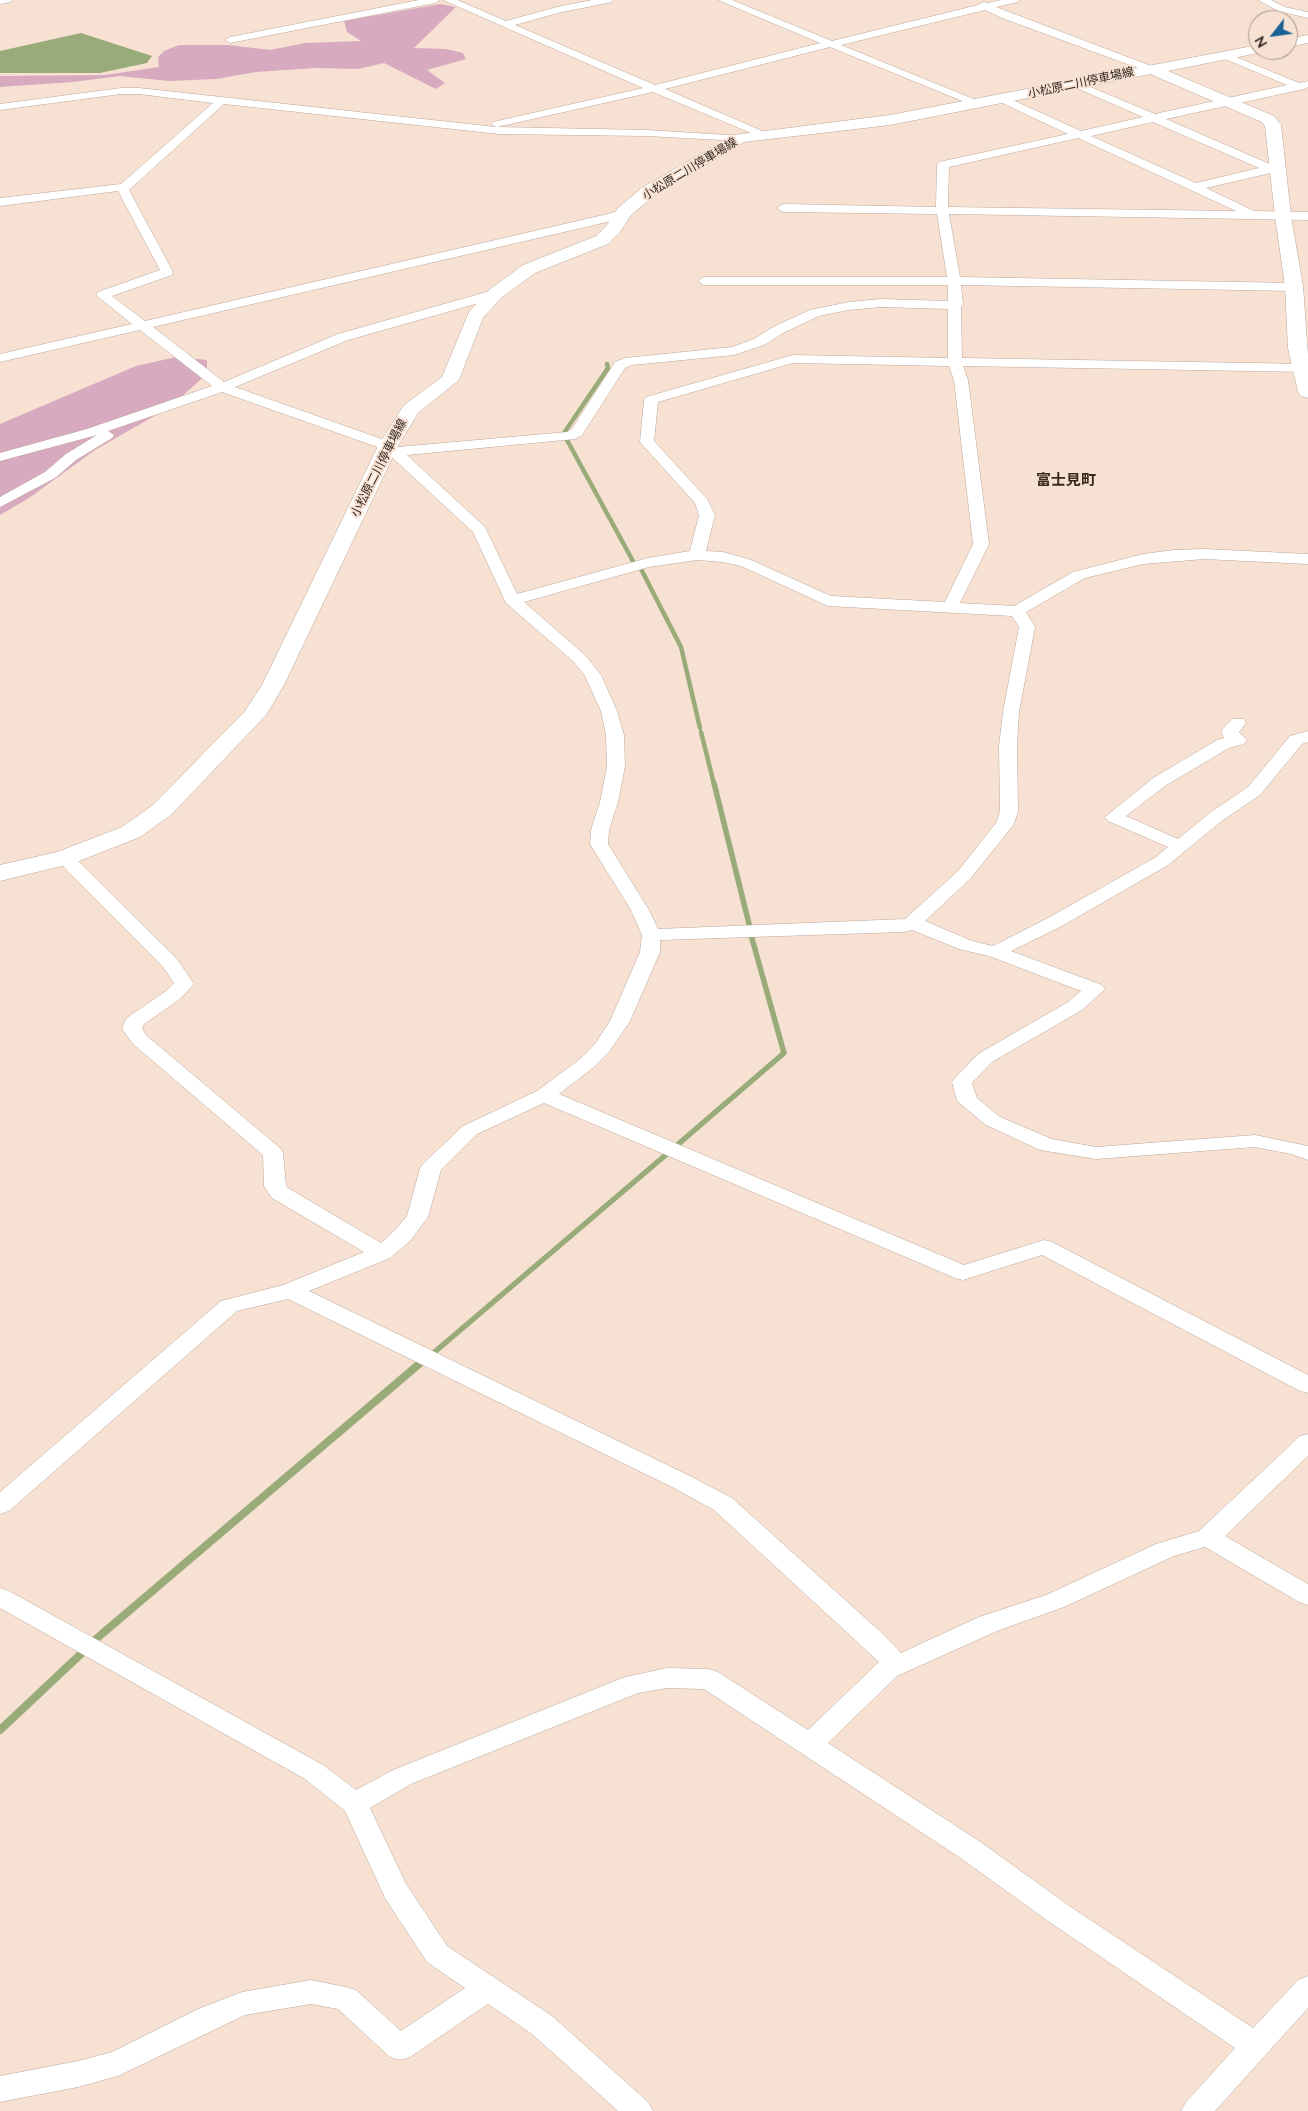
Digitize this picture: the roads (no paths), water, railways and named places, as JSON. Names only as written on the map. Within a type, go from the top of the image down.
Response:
[{"type":"main road","name":"小松原二川停車場線","points":[[0,873],[65,858],[131,832],[162,810],[254,716],[273,685],[411,409],[450,380],[475,316],[495,294],[529,268],[602,240],[614,228],[624,212],[649,191],[712,152],[740,138],[890,120],[1248,51]]},
{"type":"main road","points":[[1150,69],[1268,118],[1273,125],[1274,168],[1299,287],[1297,348],[1305,368],[1308,392]]},
{"type":"street","points":[[0,0],[8,0]]},
{"type":"street","points":[[230,40],[435,0]]},
{"type":"street","points":[[448,0],[763,135]]},
{"type":"street","points":[[506,24],[557,10],[608,0]]},
{"type":"street","points":[[723,0],[977,104]]},
{"type":"street","points":[[969,0],[1150,69]]},
{"type":"street","points":[[476,129],[656,88],[1014,0]]},
{"type":"street","points":[[1263,0],[1282,10],[1308,14]]},
{"type":"street","points":[[1224,55],[1305,87]]},
{"type":"street","points":[[1076,84],[1274,168]]},
{"type":"street","points":[[950,608],[981,544],[961,380],[955,362],[956,305],[954,281],[942,210],[944,164],[1305,87]]},
{"type":"street","points":[[0,107],[121,91],[139,91],[499,131],[647,133],[740,138]]},
{"type":"street","points":[[1002,99],[1196,187],[1253,215]]},
{"type":"street","points":[[0,1505],[229,1306],[290,1291],[382,1253],[402,1236],[417,1217],[431,1168],[470,1130],[544,1094],[587,1063],[602,1048],[620,1021],[650,952],[651,935],[640,910],[599,844],[600,830],[609,802],[616,766],[616,735],[609,711],[593,675],[580,659],[512,600],[480,530],[391,449],[222,387],[103,295],[167,272],[123,193],[125,187],[221,101]]},
{"type":"street","points":[[1196,187],[1274,168]]},
{"type":"street","points":[[0,202],[125,187]]},
{"type":"street","points":[[782,208],[1308,216]]},
{"type":"street","points":[[0,358],[616,216],[624,212]]},
{"type":"street","points":[[704,281],[954,281],[1299,287]]},
{"type":"street","points":[[0,456],[92,432],[222,387],[344,337],[495,294]]},
{"type":"street","points":[[391,449],[570,436],[577,432],[620,365],[630,361],[734,351],[760,342],[780,329],[815,313],[848,306],[881,303],[956,305]]},
{"type":"street","points":[[697,555],[708,515],[702,502],[647,442],[651,400],[793,359],[1305,368]]},
{"type":"street","points":[[0,503],[50,475],[71,457],[99,439],[145,420],[158,409]]},
{"type":"street","points":[[512,600],[648,563],[697,555],[723,557],[746,564],[828,601],[1017,611],[1079,575],[1143,559],[1204,554],[1308,559]]},
{"type":"street","points":[[651,935],[904,926],[912,923],[964,875],[1005,824],[1009,812],[1008,746],[1011,712],[1027,627],[1017,611]]},
{"type":"street","points":[[1180,846],[1114,817],[1159,782],[1223,744],[1238,740],[1231,736],[1230,731],[1238,723]]},
{"type":"street","points":[[995,952],[1055,922],[1162,861],[1217,816],[1254,790],[1296,740],[1308,736]]},
{"type":"street","points":[[65,858],[170,963],[184,984],[173,996],[135,1021],[132,1030],[140,1040],[273,1153],[275,1186],[280,1193],[382,1253]]},
{"type":"street","points":[[912,923],[966,945],[995,952],[1095,989],[1075,1006],[985,1058],[962,1082],[967,1101],[993,1120],[1047,1145],[1096,1153],[1255,1141],[1296,1149],[1308,1154]]},
{"type":"street","points":[[544,1094],[963,1273],[1044,1248],[1308,1385]]},
{"type":"street","points":[[290,1291],[723,1504],[875,1642],[897,1665]]},
{"type":"street","points":[[809,1745],[888,1669],[988,1624],[1055,1602],[1165,1550],[1208,1537],[1308,1442]]},
{"type":"street","points":[[1208,1537],[1308,1596]]},
{"type":"street","points":[[0,1596],[314,1772],[356,1804],[395,1890],[438,1954],[542,2026],[590,2066],[638,2111]]},
{"type":"street","points":[[356,1804],[402,1777],[634,1684],[667,1678],[709,1679],[972,1851],[1058,1913],[1255,2045]]},
{"type":"street","points":[[1196,2111],[1308,1988]]},
{"type":"street","points":[[0,2089],[78,2074],[118,2063],[208,2018],[242,2004],[311,1992],[346,1999],[400,2048],[487,1989]]},
{"type":"waterway","points":[[564,433],[608,368],[607,364]]},
{"type":"waterway","points":[[567,440],[634,563]]},
{"type":"waterway","points":[[641,569],[681,647],[700,728]]},
{"type":"waterway","points":[[701,732],[714,784]]},
{"type":"waterway","points":[[714,783],[750,928]]},
{"type":"waterway","points":[[676,1146],[784,1053],[751,935]]},
{"type":"waterway","points":[[424,1361],[668,1153]]},
{"type":"waterway","points":[[96,1639],[425,1359]]},
{"type":"waterway","points":[[0,1730],[83,1652]]},
{"type":"district","name":"富士見町","points":[[1066,480]]}]
